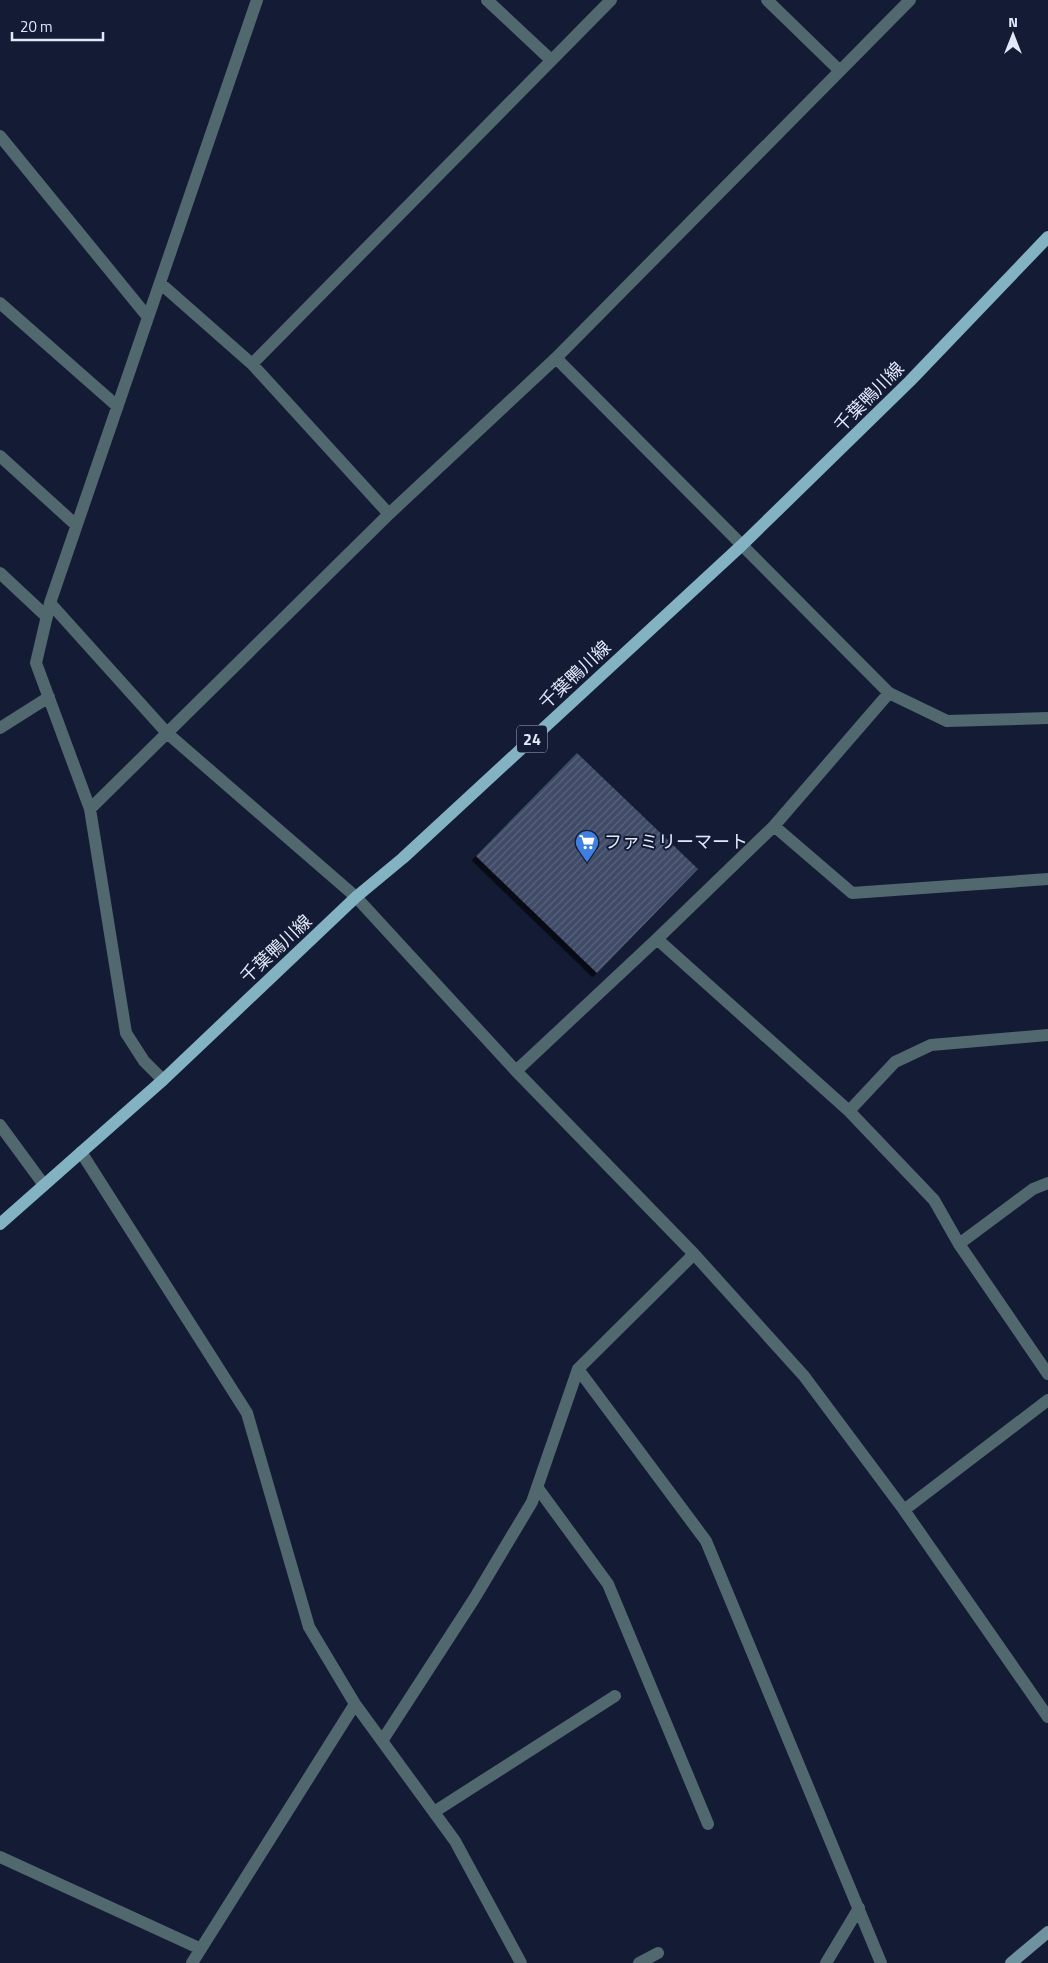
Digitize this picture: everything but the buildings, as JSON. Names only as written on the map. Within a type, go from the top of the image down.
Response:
[{"type":"main road","name":"千葉鴨川線","points":[[0,1224],[163,1080],[356,897],[403,858],[742,545],[910,381],[1048,237]]},
{"type":"street","points":[[163,1080],[144,1061],[126,1033],[90,810],[36,663],[50,603],[76,525],[257,0]]},
{"type":"street","points":[[487,0],[551,60]]},
{"type":"street","points":[[252,364],[611,0]]},
{"type":"street","points":[[767,0],[839,70]]},
{"type":"street","points":[[90,810],[389,514],[556,358],[910,0]]},
{"type":"street","points":[[0,136],[147,316]]},
{"type":"street","points":[[160,283],[252,364],[389,514]]},
{"type":"street","points":[[0,303],[117,406]]},
{"type":"street","points":[[556,358],[889,692],[946,721],[1048,718]]},
{"type":"street","points":[[0,456],[76,525]]},
{"type":"street","points":[[0,574],[47,617]]},
{"type":"street","points":[[50,603],[167,733],[356,897],[516,1072],[694,1254],[804,1376],[904,1510],[1048,1717]]},
{"type":"street","points":[[516,1072],[657,940],[774,826],[889,692]]},
{"type":"street","points":[[0,728],[49,697]]},
{"type":"street","points":[[774,826],[852,893],[1048,879]]},
{"type":"street","points":[[657,940],[849,1111],[934,1200],[959,1244],[1048,1374]]},
{"type":"street","points":[[849,1111],[896,1062],[931,1045],[1048,1035]]},
{"type":"street","points":[[0,1125],[44,1185]]},
{"type":"street","points":[[81,1152],[247,1413],[309,1627],[355,1704],[455,1841],[521,1963]]},
{"type":"street","points":[[959,1244],[1034,1189],[1048,1183]]},
{"type":"street","points":[[382,1741],[474,1600],[532,1502],[578,1369],[694,1254]]},
{"type":"street","points":[[578,1369],[706,1541],[881,1963]]},
{"type":"street","points":[[904,1510],[1048,1400]]},
{"type":"street","points":[[538,1487],[608,1584],[708,1824]]},
{"type":"street","points":[[434,1812],[615,1696]]},
{"type":"street","points":[[192,1963],[355,1704]]},
{"type":"street","points":[[0,1857],[201,1949]]},
{"type":"street","points":[[826,1963],[859,1908]]},
{"type":"street","points":[[1011,1963],[1048,1932]]},
{"type":"street","points":[[639,1963],[658,1953]]},
{"type":"place","name":"ファミリーマート","points":[[587,863]]}]
